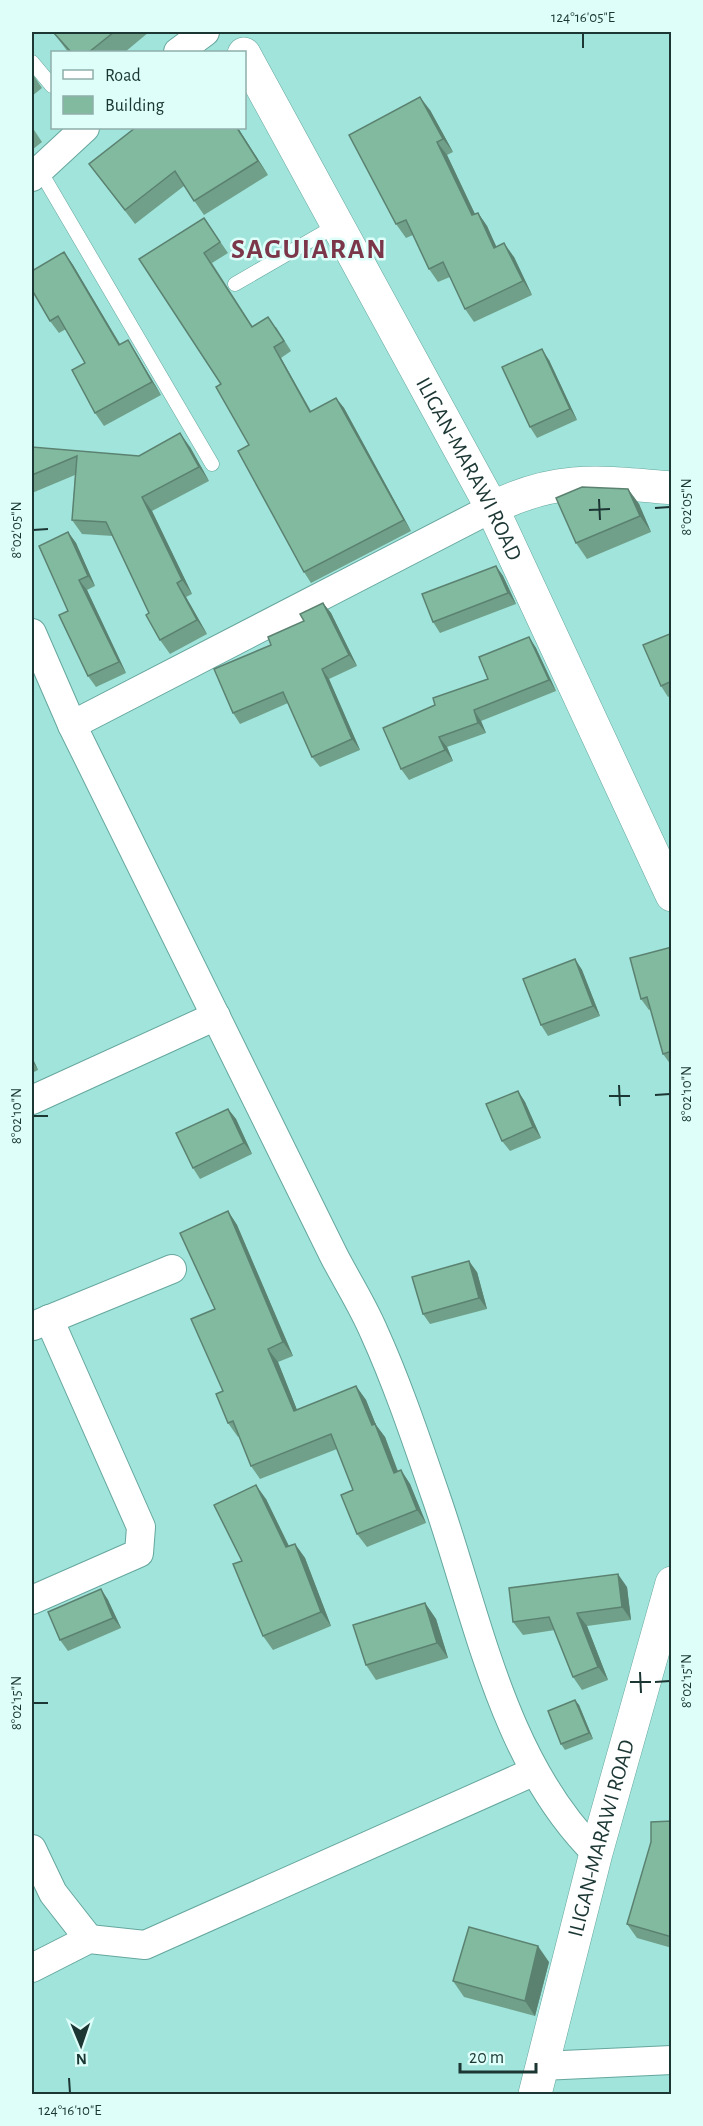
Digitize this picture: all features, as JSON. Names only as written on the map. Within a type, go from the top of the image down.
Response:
[{"type":"main road","name":"ILIGAN-MARAWI ROAD","points":[[232,32],[243,51]]},
{"type":"main road","name":"ILIGAN-MARAWI ROAD","points":[[246,57],[492,508],[672,895]]},
{"type":"main road","points":[[492,508],[518,495],[564,483],[600,482],[672,488]]},
{"type":"main road","name":"ILIGAN-MARAWI ROAD","points":[[538,2080],[596,1853],[672,1583]]},
{"type":"street","points":[[179,51],[205,32]]},
{"type":"street","points":[[35,173],[84,129]]},
{"type":"street","points":[[72,724],[492,508]]},
{"type":"street","points":[[32,633],[72,724],[334,1256],[374,1331],[437,1498],[477,1632],[533,1772],[572,1828],[596,1853]]},
{"type":"street","points":[[32,1100],[216,1016]]},
{"type":"street","points":[[32,1600],[139,1553],[141,1527],[40,1323],[172,1269]]},
{"type":"street","points":[[32,1968],[89,1939],[145,1944],[533,1772]]},
{"type":"street","points":[[32,1849],[53,1893],[89,1939]]},
{"type":"street","points":[[538,2080],[672,2060]]},
{"type":"lane","points":[[32,62],[51,85]]},
{"type":"lane","points":[[35,173],[212,464]]},
{"type":"lane","points":[[235,284],[337,225]]},
{"type":"building","points":[[53,32],[114,32],[90,51],[70,51]]},
{"type":"building","points":[[420,97],[443,139],[437,142],[472,215],[478,213],[494,248],[504,243],[523,281],[465,309],[443,262],[429,269],[406,220],[396,224],[349,135]]},
{"type":"building","points":[[134,129],[238,129],[258,161],[194,201],[175,171],[125,210],[89,164]]},
{"type":"building","points":[[204,218],[220,242],[204,253],[252,327],[268,317],[284,341],[274,347],[310,412],[336,398],[404,520],[304,572],[238,451],[249,445],[216,387],[221,384],[139,259]]},
{"type":"building","points":[[64,252],[119,345],[128,340],[152,382],[95,413],[72,370],[85,363],[58,316],[50,321],[32,290],[32,271]]},
{"type":"building","points":[[542,349],[570,409],[530,427],[502,367]]},
{"type":"building","points":[[180,433],[199,467],[142,497],[182,580],[177,583],[197,620],[160,640],[146,615],[149,613],[106,522],[72,520],[77,456],[32,475],[32,447],[139,456]]},
{"type":"building","points":[[582,487],[628,489],[640,516],[576,543],[556,498]]},
{"type":"building","points":[[68,532],[88,576],[79,580],[119,662],[88,676],[59,615],[68,611],[39,546]]},
{"type":"building","points":[[496,566],[508,593],[433,622],[422,594]]},
{"type":"building","points":[[323,603],[349,655],[322,669],[352,739],[312,757],[283,692],[233,713],[214,669],[271,645],[268,637],[304,621],[300,614]]},
{"type":"building","points":[[672,633],[672,681],[661,686],[643,645]]},
{"type":"building","points":[[529,637],[549,680],[474,710],[478,723],[439,737],[445,750],[401,769],[383,728],[435,705],[433,698],[488,679],[479,657]]},
{"type":"building","points":[[672,947],[672,1051],[663,1054],[647,997],[641,999],[630,958]]},
{"type":"building","points":[[575,959],[593,1006],[541,1025],[523,979]]},
{"type":"building","points":[[518,1091],[533,1127],[502,1141],[486,1104]]},
{"type":"building","points":[[228,1109],[244,1143],[193,1168],[176,1133]]},
{"type":"building","points":[[228,1211],[283,1342],[268,1349],[294,1411],[356,1386],[372,1425],[375,1424],[394,1473],[401,1470],[417,1510],[357,1534],[341,1495],[353,1490],[331,1434],[251,1466],[233,1421],[228,1423],[216,1394],[223,1391],[191,1319],[215,1309],[180,1233]]},
{"type":"building","points":[[469,1261],[479,1298],[423,1314],[412,1277]]},
{"type":"building","points":[[256,1485],[286,1547],[295,1544],[321,1612],[263,1636],[233,1564],[242,1561],[214,1505]]},
{"type":"building","points":[[618,1574],[622,1607],[577,1613],[598,1667],[573,1677],[549,1617],[513,1622],[509,1588]]},
{"type":"building","points":[[101,1589],[113,1618],[60,1640],[48,1612]]},
{"type":"building","points":[[425,1603],[437,1643],[366,1665],[353,1625]]},
{"type":"building","points":[[575,1700],[589,1733],[561,1744],[548,1711]]},
{"type":"building","points":[[672,1821],[672,1937],[627,1924],[651,1842],[651,1822]]},
{"type":"building","points":[[469,1927],[538,1946],[525,2001],[453,1981]]},
{"type":"district","name":"SAGUIARAN","points":[[309,250]]}]
